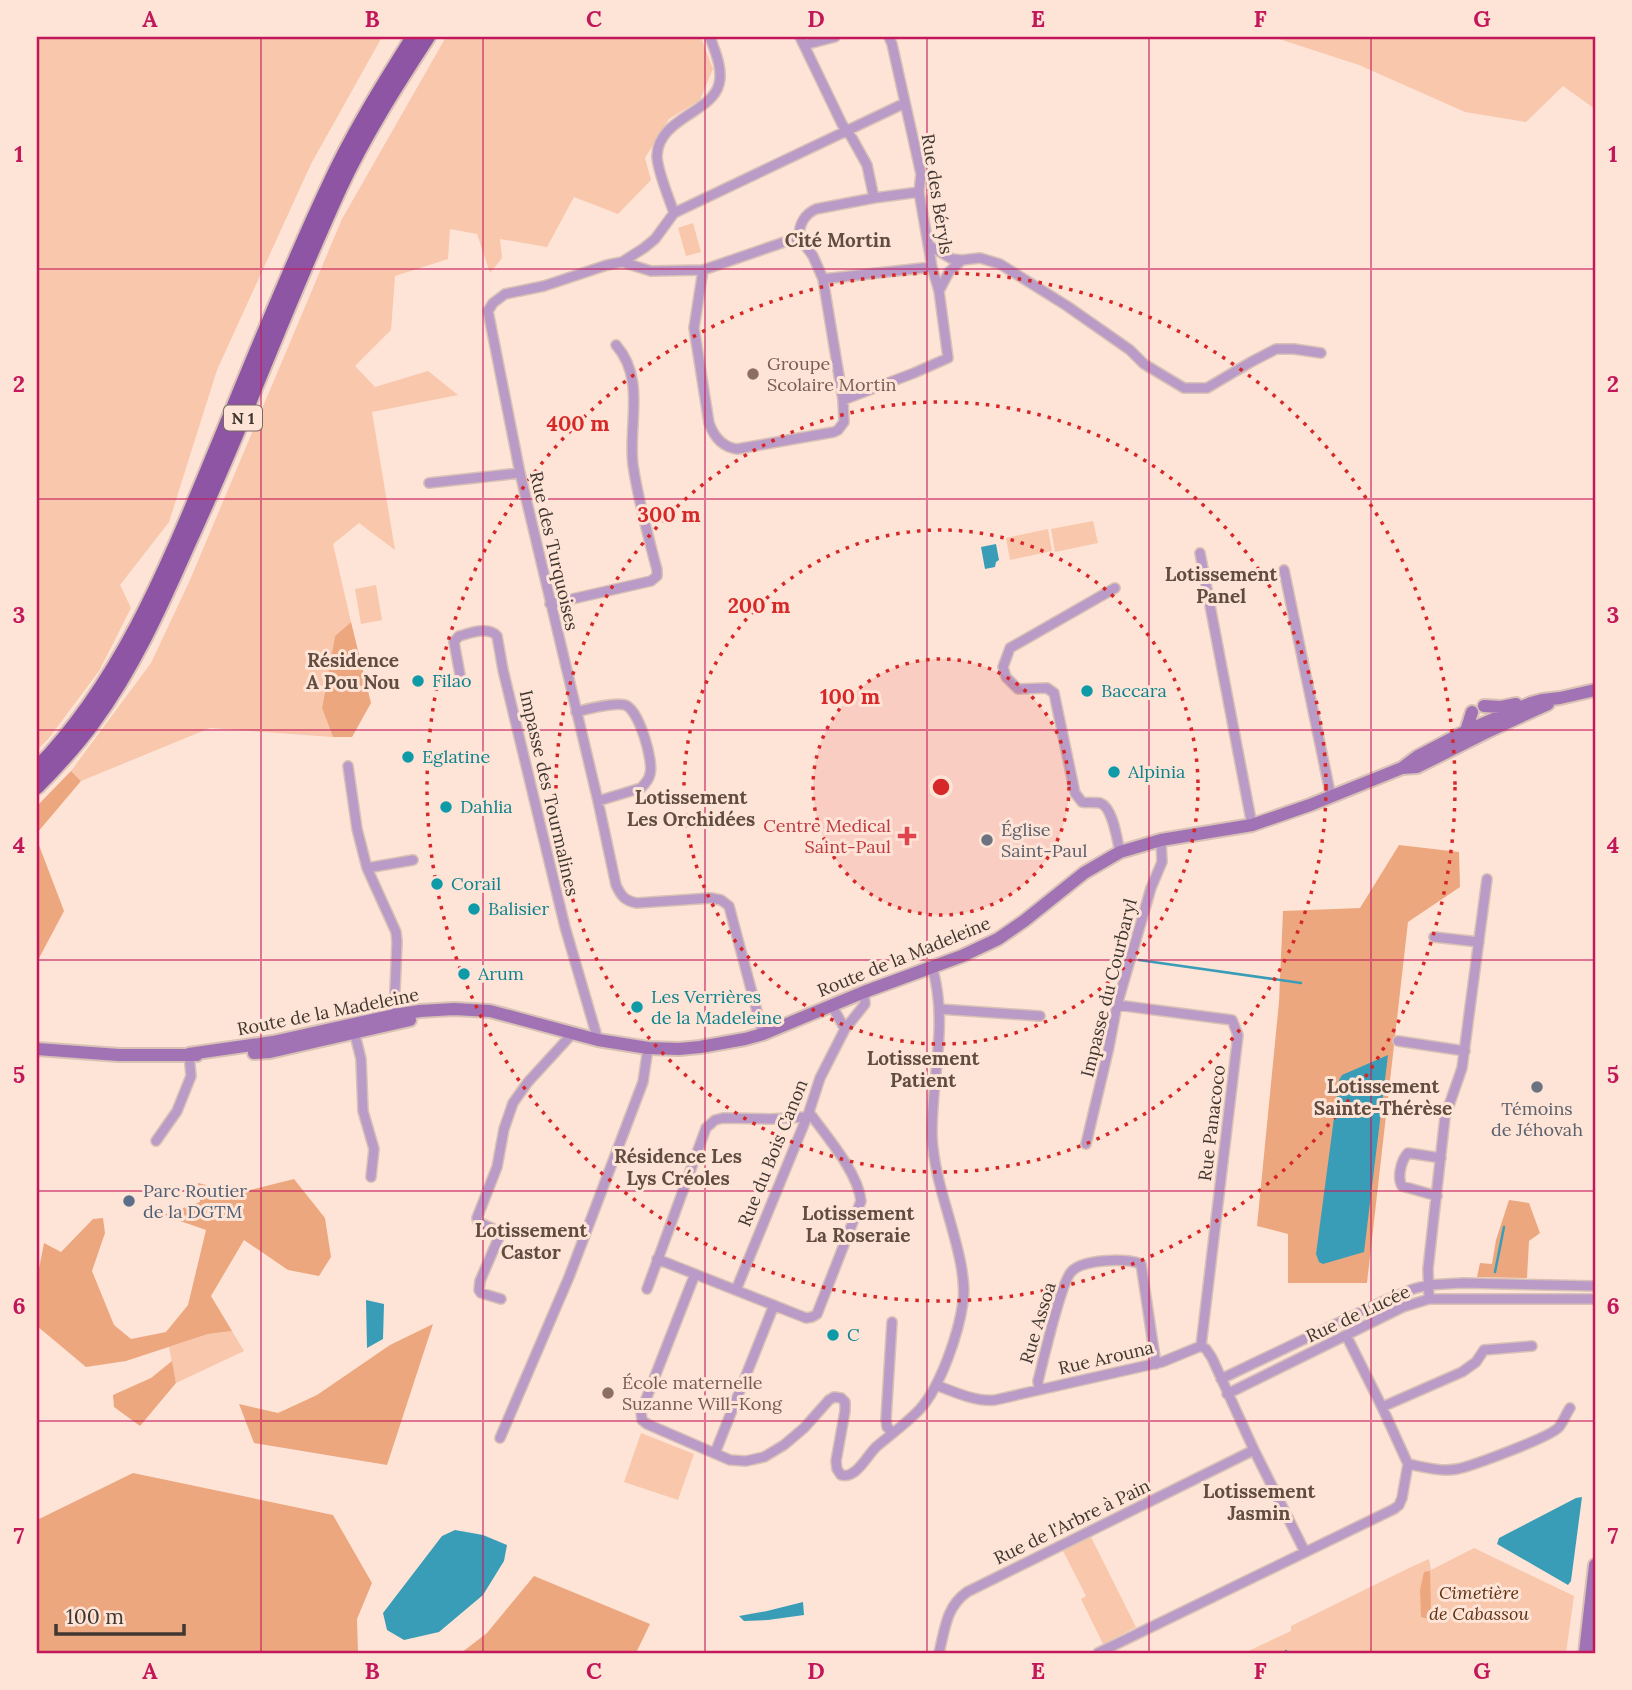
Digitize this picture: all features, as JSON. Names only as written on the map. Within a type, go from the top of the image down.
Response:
[{"type":"main road","name":"N 1","points":[[37,768],[85,712],[109,678],[137,626],[171,553],[327,187],[359,126],[413,37]]},
{"type":"main road","name":"N 1","points":[[37,787],[93,723],[138,650],[200,519],[341,187],[370,131],[428,37]]},
{"type":"main road","name":"Route de la Madeleine","points":[[353,1029],[394,1015],[437,1009],[464,1009],[490,1011],[598,1040],[648,1048],[699,1047],[763,1034],[863,992],[962,956],[998,939],[1084,873],[1120,852],[1161,840],[1252,825],[1402,768],[1465,731],[1531,703],[1595,690]]},
{"type":"main road","name":"Route de la Madeleine","points":[[1402,768],[1417,767],[1560,698]]},
{"type":"main road","points":[[1465,731],[1478,709],[1531,703]]},
{"type":"main road","name":"Route de la Madeleine","points":[[37,1049],[119,1055],[189,1054],[438,1017],[459,1015],[514,1018]]},
{"type":"main road","points":[[1585,1653],[1593,1610],[1595,1565]]},
{"type":"main road","points":[[1593,1653],[1595,1640]]},
{"type":"street","points":[[674,213],[658,163],[660,141],[670,129],[706,102],[719,86],[719,63],[710,37]]},
{"type":"street","points":[[835,37],[802,41],[842,124],[867,165],[874,198]]},
{"type":"street","name":"Rue des Béryls","points":[[843,400],[948,358],[939,290],[932,267],[919,192],[921,174],[889,37]]},
{"type":"street","name":"Rue des Turquoises","points":[[763,1034],[729,906],[722,900],[711,898],[637,903],[628,901],[620,894],[616,885],[520,473],[488,315],[490,307],[505,294],[544,286],[622,262],[655,239],[674,213],[905,103]]},
{"type":"street","points":[[703,270],[694,328],[709,423],[715,437],[731,449],[737,449],[834,432],[844,422],[843,400],[823,279],[813,256],[799,237],[800,226],[812,211],[821,208],[919,192]]},
{"type":"street","points":[[622,262],[651,271],[703,270],[799,237]]},
{"type":"street","points":[[930,246],[952,259],[980,258],[1000,264],[1130,350],[1144,364],[1184,387],[1208,388],[1276,349],[1321,353]]},
{"type":"street","points":[[939,290],[949,272],[962,260]]},
{"type":"street","points":[[823,279],[932,267]]},
{"type":"street","points":[[550,604],[651,582],[657,576],[633,466],[635,411],[631,374],[627,358],[616,345]]},
{"type":"street","points":[[429,483],[520,473]]},
{"type":"street","points":[[1200,553],[1252,825]]},
{"type":"street","points":[[1284,569],[1331,797]]},
{"type":"street","points":[[1115,588],[1010,648],[1003,667],[1006,677],[1018,689],[1046,688],[1054,693],[1075,793],[1084,803],[1101,803],[1107,808],[1120,852]]},
{"type":"street","name":"Impasse des Tourmalines","points":[[461,680],[454,642],[456,638],[489,630],[494,633],[497,636],[565,928],[598,1040]]},
{"type":"street","points":[[576,712],[616,705],[628,706],[641,727],[651,764],[650,774],[641,788],[598,801]]},
{"type":"street","points":[[348,766],[357,829],[367,868],[396,932],[394,1015]]},
{"type":"street","name":"Impasse du Courbaryl","points":[[1086,1144],[1117,1005],[1150,888],[1162,862],[1161,840]]},
{"type":"street","points":[[367,868],[412,860]]},
{"type":"street","points":[[1429,1299],[1428,1269],[1445,1117],[1460,1078],[1465,1051],[1487,879]]},
{"type":"street","points":[[1434,937],[1479,942]]},
{"type":"street","points":[[695,1275],[641,1412],[642,1420],[647,1424],[730,1460],[746,1461],[764,1457],[783,1445],[804,1428],[829,1400],[834,1397],[841,1398],[845,1402],[845,1411],[836,1461],[841,1475],[846,1476],[853,1473],[870,1453],[920,1409],[936,1385],[947,1357],[958,1324],[964,1281],[932,1138],[932,1110],[940,1039],[939,1009],[932,967]]},
{"type":"street","name":"Rue du Bois Canon","points":[[736,1290],[820,1078],[845,1030],[865,1004],[863,992]]},
{"type":"street","name":"Rue Panacoco","points":[[1117,1005],[1232,1020],[1238,1035],[1201,1346]]},
{"type":"street","points":[[832,1006],[845,1030]]},
{"type":"street","points":[[939,1009],[1040,1016]]},
{"type":"street","points":[[353,1029],[361,1059],[363,1111],[374,1149],[371,1177]]},
{"type":"street","points":[[501,1298],[481,1293],[479,1290],[480,1281],[499,1237],[495,1229],[478,1222],[477,1218],[497,1167],[503,1129],[513,1103],[528,1082],[573,1033]]},
{"type":"street","points":[[1398,1041],[1465,1051]]},
{"type":"street","points":[[500,1438],[569,1277],[643,1082],[648,1048]]},
{"type":"street","points":[[156,1141],[177,1111],[191,1076],[189,1054]]},
{"type":"street","points":[[647,1289],[657,1259],[706,1128],[710,1123],[723,1118],[770,1119],[807,1114],[851,1172],[859,1189],[861,1201],[814,1317],[806,1318],[657,1259]]},
{"type":"street","points":[[1437,1196],[1402,1186],[1399,1178],[1404,1156],[1408,1153],[1441,1158]]},
{"type":"street","name":"Rue Assoa","points":[[1039,1390],[1038,1381],[1064,1288],[1072,1271],[1087,1264],[1119,1260],[1141,1264],[1156,1364]]},
{"type":"street","points":[[1221,1379],[1384,1301],[1428,1285],[1463,1283],[1595,1286]]},
{"type":"street","name":"Rue de Lucée","points":[[1227,1394],[1403,1307],[1429,1299],[1595,1299]]},
{"type":"street","points":[[715,1454],[774,1305]]},
{"type":"street","points":[[892,1322],[886,1419],[887,1427],[893,1433]]},
{"type":"street","points":[[1098,1653],[1399,1505],[1408,1464],[1346,1335]]},
{"type":"street","points":[[1201,1346],[1212,1357],[1227,1394],[1305,1552]]},
{"type":"street","name":"Rue Arouna","points":[[936,1385],[990,1401],[1156,1364],[1201,1346]]},
{"type":"street","points":[[1382,1407],[1462,1372],[1476,1362],[1484,1350],[1532,1346]]},
{"type":"street","points":[[1408,1464],[1432,1469],[1456,1469],[1478,1463],[1558,1429],[1570,1408]]},
{"type":"street","name":"Rue de l'Arbre à Pain","points":[[939,1653],[951,1607],[967,1592],[1254,1450]]},
{"type":"green space","points":[[37,37],[382,37],[311,164],[217,370],[169,522],[120,585],[131,608],[99,671],[37,750]]},
{"type":"green space","points":[[446,37],[701,37],[713,69],[700,100],[669,119],[645,158],[651,180],[618,214],[574,197],[547,247],[500,239],[502,258],[490,273],[477,234],[450,229],[448,259],[395,276],[391,330],[355,366],[375,387],[428,371],[458,395],[372,412],[395,550],[359,523],[333,544],[351,622],[335,636],[322,707],[333,737],[210,728],[81,781],[71,771],[151,663],[190,580],[342,219]]},
{"type":"green space","points":[[1273,37],[1595,37],[1595,109],[1563,86],[1526,122],[1465,112],[1359,65]]},
{"type":"green space","points":[[693,223],[701,252],[686,256],[678,228]]},
{"type":"green space","points":[[1093,521],[1098,543],[1055,552],[1051,529]]},
{"type":"green space","points":[[1048,529],[1052,551],[1010,560],[1006,538]]},
{"type":"green space","points":[[376,585],[382,620],[361,624],[355,589]]},
{"type":"green space","points":[[232,1331],[244,1351],[176,1383],[169,1347],[208,1334]]},
{"type":"green space","points":[[641,1433],[694,1454],[678,1500],[624,1482]]},
{"type":"green space","points":[[1091,1537],[1136,1627],[1103,1644],[1081,1599],[1086,1596],[1063,1551]]},
{"type":"green space","name":"Cimetière de Cabassou","points":[[1474,1548],[1574,1596],[1566,1653],[1244,1653],[1291,1631],[1291,1626],[1411,1567],[1429,1559],[1431,1570]]},
{"type":"shaded area","points":[[351,622],[371,703],[352,737],[333,737],[322,708],[335,636]]},
{"type":"shaded area","points":[[71,771],[81,781],[37,833],[37,806]]},
{"type":"shaded area","points":[[37,840],[64,911],[37,962]]},
{"type":"shaded area","points":[[1399,845],[1459,852],[1460,887],[1408,922],[1367,1283],[1288,1283],[1288,1234],[1257,1226],[1279,1002],[1283,911],[1360,908]]},
{"type":"shaded area","points":[[294,1179],[325,1218],[331,1257],[319,1276],[288,1270],[244,1240],[211,1296],[232,1331],[208,1334],[126,1361],[86,1367],[37,1326],[37,1279],[44,1243],[61,1252],[93,1219],[103,1218],[105,1233],[92,1271],[114,1325],[131,1339],[166,1332],[188,1305],[206,1230],[163,1215],[200,1202],[198,1183],[238,1193]]},
{"type":"shaded area","points":[[1509,1200],[1529,1203],[1540,1233],[1529,1241],[1527,1278],[1477,1277],[1480,1263],[1492,1264],[1496,1240]]},
{"type":"shaded area","points":[[433,1324],[387,1465],[254,1443],[239,1404],[278,1413],[317,1395],[390,1345]]},
{"type":"shaded area","points":[[172,1361],[176,1383],[140,1426],[114,1407],[113,1395],[151,1378]]},
{"type":"shaded area","points":[[133,1473],[333,1515],[372,1583],[357,1619],[358,1653],[37,1653],[37,1520]]},
{"type":"shaded area","points":[[1430,1571],[1431,1609],[1428,1619],[1421,1617],[1420,1590],[1424,1572]]},
{"type":"shaded area","points":[[534,1576],[650,1624],[636,1653],[461,1653],[487,1633]]},
{"type":"water","points":[[996,544],[999,560],[995,567],[985,569],[981,547]]},
{"type":"water","points":[[1388,1055],[1364,1252],[1323,1264],[1319,1262],[1316,1254],[1339,1080],[1342,1075]]},
{"type":"water","points":[[366,1300],[384,1304],[383,1339],[367,1348]]},
{"type":"water","points":[[1582,1497],[1571,1581],[1568,1585],[1497,1544],[1499,1538]]},
{"type":"water","points":[[455,1530],[483,1535],[507,1545],[504,1561],[483,1595],[439,1632],[404,1640],[387,1630],[383,1613],[442,1536]]},
{"type":"water","points":[[803,1602],[804,1615],[744,1621],[739,1616],[767,1611]]},
{"type":"waterway","points":[[1139,960],[1301,983]]},
{"type":"waterway","points":[[1495,1272],[1504,1227]]},
{"type":"place","name":"Groupe Scolaire Mortin","points":[[753,374]]},
{"type":"place","name":"Filao","points":[[418,681]]},
{"type":"place","name":"Baccara","points":[[1087,691]]},
{"type":"place","name":"Eglatine","points":[[408,757]]},
{"type":"place","name":"Alpinia","points":[[1114,772]]},
{"type":"place","name":"Dahlia","points":[[446,807]]},
{"type":"place","name":"Centre Medical Saint-Paul","points":[[907,836]]},
{"type":"place","name":"Église Saint-Paul","points":[[987,840]]},
{"type":"place","name":"Corail","points":[[437,884]]},
{"type":"place","name":"Balisier","points":[[474,909]]},
{"type":"place","name":"Arum","points":[[464,974]]},
{"type":"place","name":"Les Verrières de la Madeleine","points":[[637,1007]]},
{"type":"place","name":"Témoins de Jéhovah","points":[[1537,1087]]},
{"type":"place","name":"Parc Routier de la DGTM","points":[[129,1201]]},
{"type":"place","name":"C","points":[[833,1335]]},
{"type":"place","name":"École maternelle Suzanne Will-Kong","points":[[608,1393]]},
{"type":"district","name":"Cité Mortin","points":[[838,240]]},
{"type":"district","name":"Lotissement Panel","points":[[1221,585]]},
{"type":"district","name":"Résidence A Pou Nou","points":[[353,671]]},
{"type":"district","name":"Lotissement Les Orchidées","points":[[691,808]]},
{"type":"district","name":"Lotissement Patient","points":[[923,1069]]},
{"type":"district","name":"Lotissement Sainte-Thérèse","points":[[1383,1097]]},
{"type":"district","name":"Résidence Les Lys Créoles","points":[[678,1167]]},
{"type":"district","name":"Lotissement La Roseraie","points":[[858,1224]]},
{"type":"district","name":"Lotissement Castor","points":[[531,1241]]},
{"type":"district","name":"Lotissement Jasmin","points":[[1259,1502]]}]
